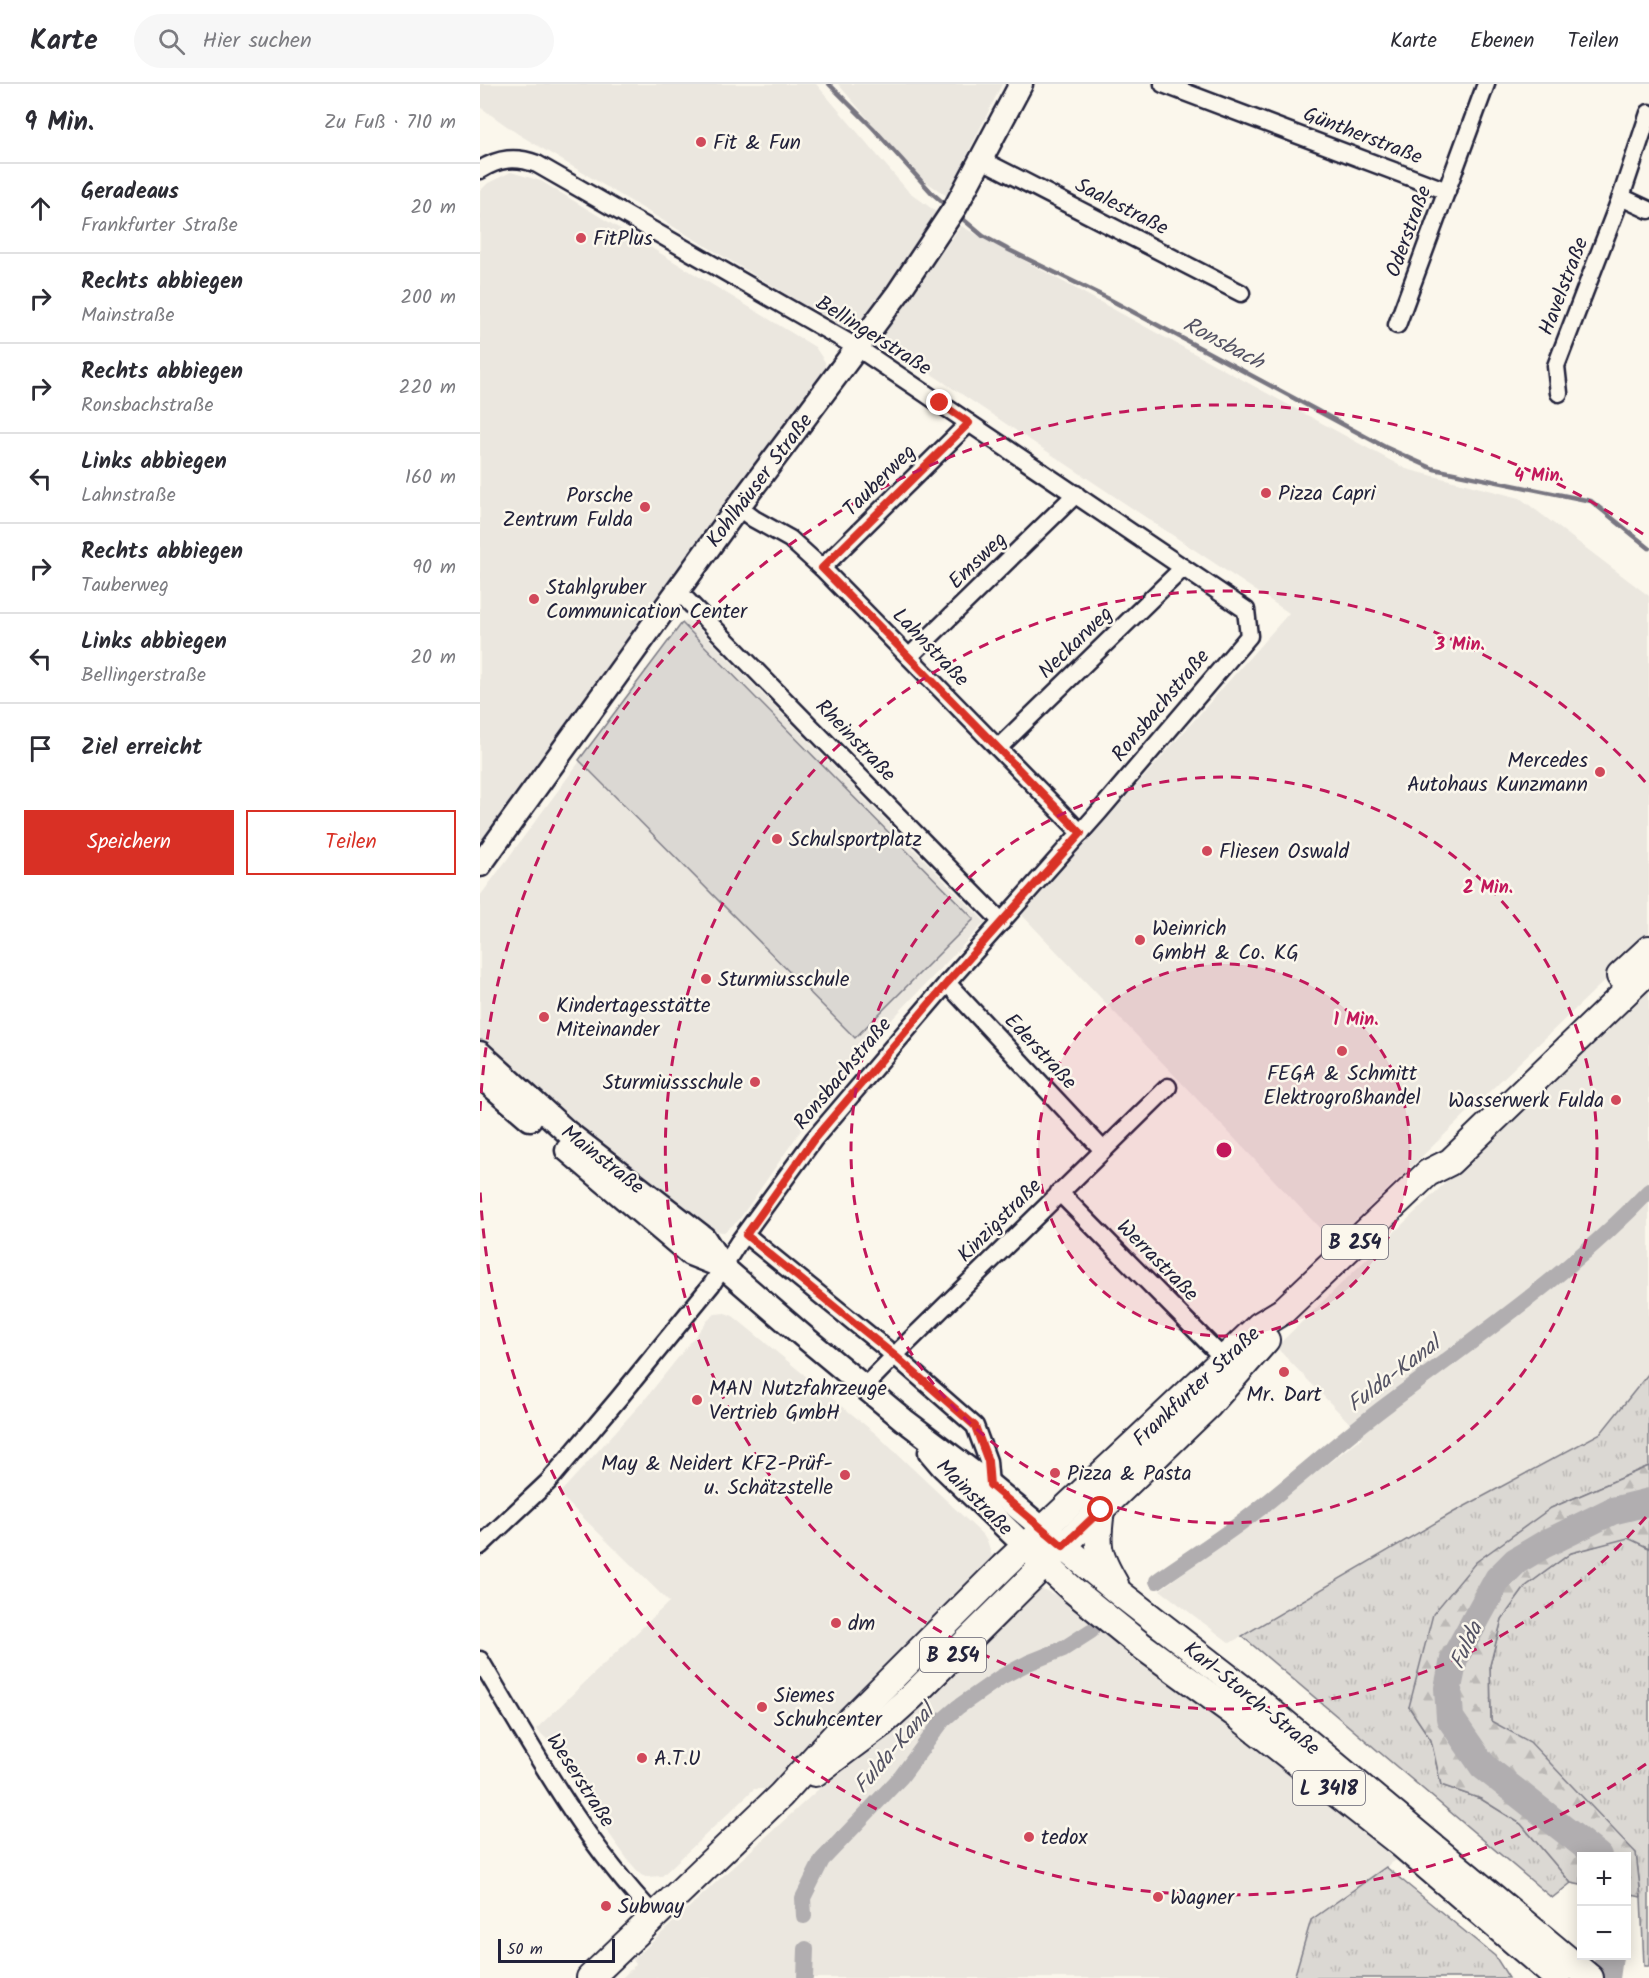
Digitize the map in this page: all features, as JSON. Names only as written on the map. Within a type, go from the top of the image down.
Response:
[{"type":"main road","name":"Frankfurter Straße","points":[[590,1978],[781,1795],[839,1731],[1034,1537],[1260,1325],[1283,1311],[1428,1173],[1441,1151],[1649,948]]},
{"type":"main road","name":"Frankfurter Straße","points":[[1428,1173],[1450,1162],[1649,970]]},
{"type":"main road","name":"Frankfurter Straße","points":[[781,1795],[820,1770],[881,1724],[912,1696],[1044,1564],[1208,1407],[1270,1336],[1283,1311]]},
{"type":"main road","points":[[1101,1510],[1098,1548],[1103,1564],[1122,1595]]},
{"type":"main road","name":"Karl-Storch-Straße","points":[[1034,1537],[1063,1546],[1256,1699],[1575,1975]]},
{"type":"main road","name":"Karl-Storch-Straße","points":[[1034,1537],[1044,1564],[1072,1590],[1142,1646],[1234,1713],[1401,1844],[1575,1975]]},
{"type":"street","name":"Kohlhäuser Straße","points":[[480,865],[738,507],[898,293],[952,211],[982,160],[1021,84]]},
{"type":"street","name":"Güntherstraße","points":[[1163,84],[1447,191]]},
{"type":"street","name":"Oderstraße","points":[[1397,326],[1486,84]]},
{"type":"street","name":"Havelstraße","points":[[1559,393],[1556,366],[1621,196],[1649,113]]},
{"type":"street","name":"Bellingerstraße","points":[[480,170],[499,160],[517,158],[537,164],[858,348],[1246,610],[1249,636]]},
{"type":"street","name":"Saalestraße","points":[[982,160],[1241,293]]},
{"type":"street","points":[[1621,196],[1649,210]]},
{"type":"street","name":"Tauberweg","points":[[822,568],[969,423]]},
{"type":"street","name":"Emsweg","points":[[909,657],[1076,494]]},
{"type":"street","name":"Lahnstraße","points":[[738,507],[754,519],[790,539],[822,568],[1081,833]]},
{"type":"street","name":"Neckarweg","points":[[998,748],[1184,568]]},
{"type":"street","name":"Rheinstraße","points":[[678,591],[1002,922]]},
{"type":"street","name":"Ronsbachstraße","points":[[480,1546],[548,1482],[685,1319],[814,1139],[1249,636]]},
{"type":"street","name":"Ederstraße","points":[[947,983],[1103,1150]]},
{"type":"street","name":"Mainstraße","points":[[480,1053],[488,1083],[567,1132],[704,1238],[723,1267],[904,1420],[990,1485],[1034,1537]]},
{"type":"street","name":"Kinzigstraße","points":[[864,1387],[1059,1192],[1168,1087]]},
{"type":"street","name":"Werrastraße","points":[[1059,1192],[1224,1359]]},
{"type":"street","name":"Mainstraße","points":[[746,1235],[894,1355],[975,1426],[988,1461],[990,1485]]},
{"type":"street","name":"Mainstraße","points":[[904,1420],[942,1466],[1034,1537]]},
{"type":"street","name":"Weserstraße","points":[[480,1660],[570,1809],[614,1870],[655,1916]]},
{"type":"shaded area","points":[[480,84],[816,84],[908,191],[939,214],[855,335],[518,134],[480,107]]},
{"type":"shaded area","points":[[838,84],[1002,84],[947,196],[916,175]]},
{"type":"shaded area","points":[[511,172],[541,181],[815,347],[825,362],[824,381],[480,846],[480,191],[488,183]]},
{"type":"shaded area","points":[[961,226],[1406,469],[1520,498],[1649,596],[1649,938],[1333,1242],[1022,915],[1289,613],[879,339]]},
{"type":"shaded area","name":"Sturmiusschule","points":[[686,620],[692,622],[985,922],[877,1035],[806,1123],[738,1221],[724,1232],[714,1231],[696,1222],[672,1204],[535,1091],[480,1038],[480,896]]},
{"type":"shaded area","points":[[1649,985],[1649,1373],[1601,1433],[1454,1512],[1230,1643],[1160,1590],[1363,1437],[1276,1347]]},
{"type":"shaded area","points":[[725,1313],[733,1316],[876,1434],[983,1535],[992,1557],[983,1574],[771,1789],[754,1789],[662,1876],[646,1877],[641,1875],[628,1860],[597,1817],[549,1741],[536,1729],[669,1602],[559,1494],[646,1398],[708,1320],[715,1314]]},
{"type":"shaded area","points":[[1040,1588],[1082,1607],[1396,1860],[1311,1920],[1294,1978],[622,1978],[636,1964],[633,1960],[713,1885]]},
{"type":"green space","name":"Schulsportplatz","points":[[682,623],[974,919],[855,1038],[579,760]]},
{"type":"green space","points":[[1649,1373],[1649,1466],[1551,1508],[1409,1707],[1431,1740],[1441,1785],[1481,1799],[1521,1824],[1571,1883],[1552,1898],[1242,1636],[1454,1512],[1601,1433]]},
{"type":"green space","points":[[1649,1466],[1649,1548],[1628,1538],[1571,1553],[1526,1586],[1502,1619],[1490,1665],[1491,1721],[1530,1742],[1636,1853],[1641,1897],[1631,1895],[1631,1852],[1577,1852],[1577,1884],[1571,1883],[1521,1824],[1481,1799],[1441,1785],[1431,1740],[1409,1707],[1433,1614],[1476,1562],[1551,1508]]},
{"type":"green space","points":[[1628,1537],[1649,1548],[1649,1966],[1644,1966],[1641,1897],[1636,1853],[1491,1721],[1490,1665],[1502,1619],[1526,1586],[1571,1553]]},
{"type":"green space","points":[[1386,1867],[1495,1956],[1509,1978],[1294,1978],[1311,1920]]},
{"type":"waterway","name":"Ronsbach","points":[[829,84],[948,207]]},
{"type":"waterway","name":"Ronsbach","points":[[957,214],[983,236],[1107,298],[1385,447],[1434,469],[1591,501],[1649,548]]},
{"type":"waterway","name":"Fulda-Kanal","points":[[1157,1581],[1250,1516],[1371,1417],[1523,1303],[1588,1249],[1649,1191]]},
{"type":"waterway","name":"Fulda","points":[[1593,1852],[1483,1766],[1450,1718],[1448,1688],[1454,1659],[1498,1579],[1516,1561],[1612,1511],[1649,1502]]},
{"type":"waterway","name":"Fulda-Kanal","points":[[804,1916],[803,1898],[822,1860],[901,1777],[943,1720],[1001,1677],[1063,1649],[1091,1631]]},
{"type":"waterway","name":"Fulda-Kanal","points":[[805,1978],[806,1949]]},
{"type":"waterway","name":"Fulda","points":[[1606,1978],[1608,1960]]},
{"type":"place","name":"Fit & Fun","points":[[701,142]]},
{"type":"place","name":"FitPlus","points":[[581,238]]},
{"type":"place","name":"Pizza Capri","points":[[1266,493]]},
{"type":"place","name":"Porsche Zentrum Fulda","points":[[645,507]]},
{"type":"place","name":"Stahlgruber Communication Center","points":[[534,599]]},
{"type":"place","name":"Mercedes Autohaus Kunzmann","points":[[1600,772]]},
{"type":"place","name":"Schulsportplatz","points":[[777,839]]},
{"type":"place","name":"Fliesen Oswald","points":[[1207,851]]},
{"type":"place","name":"Weinrich GmbH & Co. KG","points":[[1140,940]]},
{"type":"place","name":"Sturmiusschule","points":[[706,979]]},
{"type":"place","name":"Kindertagesstätte Miteinander","points":[[544,1017]]},
{"type":"place","name":"FEGA & Schmitt Elektrogroßhandel","points":[[1342,1051]]},
{"type":"place","name":"Sturmiussschule","points":[[755,1082]]},
{"type":"place","name":"Wasserwerk Fulda","points":[[1616,1100]]},
{"type":"place","name":"Mr. Dart","points":[[1284,1372]]},
{"type":"place","name":"MAN Nutzfahrzeuge Vertrieb GmbH","points":[[697,1400]]},
{"type":"place","name":"Pizza & Pasta","points":[[1055,1473]]},
{"type":"place","name":"May & Neidert KFZ-Prüf- u. Schätzstelle","points":[[845,1475]]},
{"type":"place","name":"dm","points":[[836,1623]]},
{"type":"place","name":"Siemes Schuhcenter","points":[[762,1707]]},
{"type":"place","name":"A.T.U","points":[[642,1758]]},
{"type":"place","name":"tedox","points":[[1029,1837]]},
{"type":"place","name":"Wagner","points":[[1158,1897]]},
{"type":"place","name":"Subway","points":[[606,1906]]},
{"type":"route","points":[[940,403],[969,423],[822,568],[1081,833],[947,983],[814,1139],[746,1235],[894,1355],[975,1426],[988,1461],[990,1485],[1063,1546],[1101,1510]]}]
